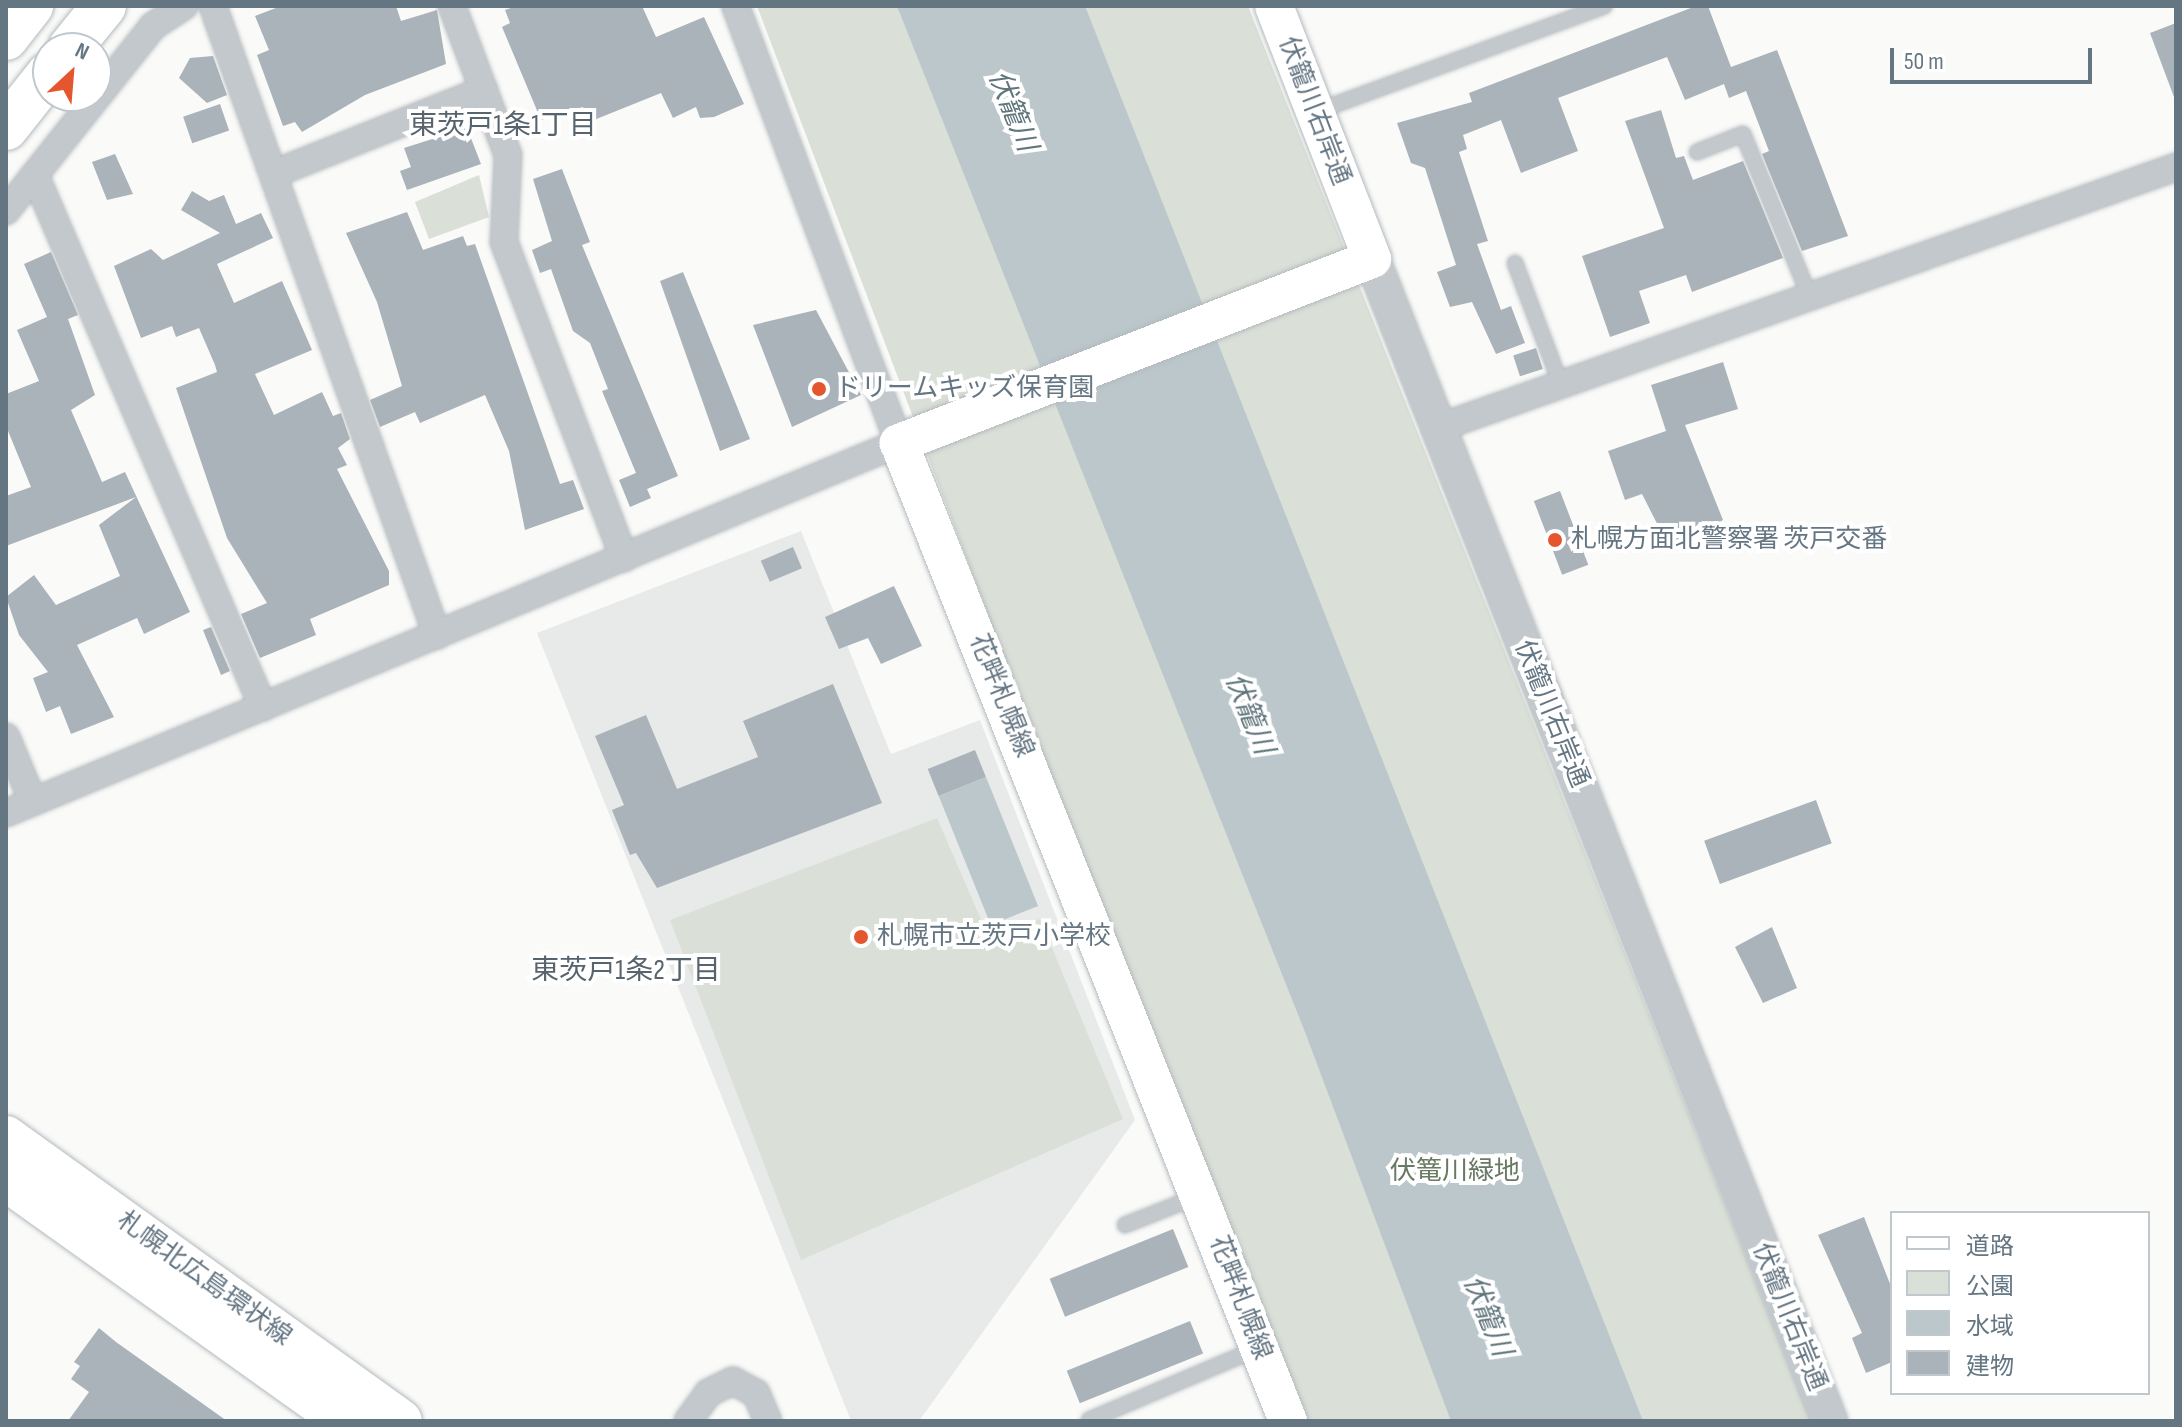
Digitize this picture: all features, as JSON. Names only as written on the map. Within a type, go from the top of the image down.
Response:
[{"type":"highway","points":[[6,38],[31,6]]},
{"type":"highway","points":[[83,32],[104,6]]},
{"type":"highway","points":[[6,128],[32,95]]},
{"type":"main road","name":"伏籠川右岸通","points":[[1274,6],[1372,259]]},
{"type":"main road","points":[[899,443],[1372,259]]},
{"type":"main road","name":"花畔札幌線","points":[[899,443],[1288,1421]]},
{"type":"main road","name":"札幌北広島環状線","points":[[6,1137],[401,1421]]},
{"type":"main road","name":"札幌北広島環状線","points":[[6,1180],[344,1421]]},
{"type":"street","points":[[6,211],[153,26],[184,6]]},
{"type":"street","points":[[213,6],[437,635]]},
{"type":"street","points":[[452,6],[508,155],[504,242],[624,558]]},
{"type":"street","points":[[6,813],[899,443],[736,6]]},
{"type":"street","points":[[273,174],[484,90]]},
{"type":"street","points":[[1438,428],[2176,167]]},
{"type":"street","points":[[35,175],[263,707]]},
{"type":"street","name":"伏籠川右岸通","points":[[1372,259],[1830,1421]]},
{"type":"street","points":[[6,737],[33,802]]},
{"type":"street","points":[[688,1421],[708,1393],[733,1381],[756,1393],[768,1421]]},
{"type":"lane","points":[[1315,112],[1604,6]]},
{"type":"lane","points":[[1697,152],[1743,134],[1810,297]]},
{"type":"lane","points":[[1515,263],[1561,385]]},
{"type":"lane","points":[[1125,1225],[1200,1195]]},
{"type":"lane","points":[[1089,1420],[1259,1348]]},
{"type":"shaded area","name":"札幌市立茨戸小学校","points":[[801,531],[891,754],[980,720],[1135,1120],[919,1421],[851,1421],[537,633]]},
{"type":"green space","name":"伏篭川緑地","points":[[757,6],[1248,6],[1811,1421],[1294,1421]]},
{"type":"green space","points":[[479,175],[489,217],[429,239],[415,202]]},
{"type":"green space","points":[[937,818],[989,938],[1040,919],[1123,1119],[801,1260],[670,920]]},
{"type":"water","name":"伏籠川","points":[[897,6],[1085,6],[1643,1421],[1451,1421],[1305,1032]]},
{"type":"water","points":[[986,777],[1038,906],[991,925],[939,796]]},
{"type":"building","points":[[281,6],[396,6],[401,21],[437,10],[446,64],[365,95],[302,132],[295,122],[283,126],[257,55],[269,50],[255,16]]},
{"type":"building","points":[[517,6],[642,6],[656,37],[704,17],[744,104],[714,117],[700,118],[696,107],[673,118],[661,93],[589,122],[583,107],[541,120],[502,27],[510,23],[505,10]]},
{"type":"building","points":[[1696,6],[1708,6],[1731,67],[1777,50],[1848,236],[1802,251],[1762,154],[1769,151],[1746,91],[1729,98],[1724,84],[1685,100],[1667,57],[1558,98],[1578,151],[1521,173],[1501,120],[1463,135],[1467,149],[1459,152],[1488,241],[1477,244],[1501,310],[1511,306],[1525,343],[1496,354],[1472,302],[1450,307],[1437,272],[1456,265],[1425,168],[1411,163],[1397,123],[1472,102],[1469,93]]},
{"type":"building","points":[[2176,23],[2176,97],[2174,97],[2150,33]]},
{"type":"building","points":[[213,56],[227,95],[207,103],[179,78],[190,58]]},
{"type":"building","points":[[220,104],[229,130],[192,143],[183,117]]},
{"type":"building","points":[[1661,110],[1676,158],[1684,156],[1693,180],[1743,161],[1783,258],[1692,292],[1686,275],[1639,291],[1650,323],[1610,337],[1582,256],[1664,228],[1625,121]]},
{"type":"building","points":[[467,128],[481,164],[407,190],[400,171],[411,167],[404,148]]},
{"type":"building","points":[[115,154],[133,194],[107,200],[92,162]]},
{"type":"building","points":[[562,169],[590,242],[582,245],[678,476],[647,489],[651,498],[630,507],[619,480],[636,473],[602,391],[608,389],[590,343],[573,331],[551,269],[540,273],[532,250],[552,241],[533,179]]},
{"type":"building","points":[[192,191],[209,201],[224,195],[236,224],[261,213],[273,238],[217,264],[234,303],[282,281],[312,350],[255,374],[274,415],[322,392],[333,416],[341,413],[350,439],[338,448],[347,465],[337,469],[389,571],[389,585],[310,619],[316,635],[260,658],[241,614],[267,603],[227,538],[176,388],[217,372],[215,365],[199,328],[176,337],[172,326],[141,338],[114,266],[151,249],[163,260],[220,233],[181,210]]},
{"type":"building","points":[[407,212],[423,250],[463,236],[467,246],[475,244],[560,484],[573,480],[584,509],[525,530],[509,451],[485,395],[420,423],[415,412],[380,427],[370,400],[402,386],[377,302],[346,233]]},
{"type":"building","points":[[51,252],[78,315],[68,319],[95,395],[71,410],[102,482],[125,472],[190,612],[144,634],[137,618],[77,645],[114,717],[71,734],[60,706],[46,712],[33,678],[48,672],[19,635],[6,597],[34,575],[56,605],[120,576],[99,525],[136,497],[6,546],[6,496],[31,487],[6,426],[6,394],[39,381],[17,330],[47,317],[24,264]]},
{"type":"building","points":[[683,272],[750,439],[720,451],[660,281]]},
{"type":"building","points":[[816,310],[861,395],[792,427],[753,325]]},
{"type":"building","points":[[1536,348],[1543,369],[1520,376],[1513,355]]},
{"type":"building","points":[[1723,362],[1738,409],[1685,425],[1723,520],[1672,553],[1642,494],[1625,500],[1608,451],[1666,431],[1651,385]]},
{"type":"building","points":[[1560,491],[1588,565],[1562,575],[1534,501]]},
{"type":"building","points":[[793,547],[802,568],[770,582],[761,561]]},
{"type":"building","points":[[894,586],[922,646],[881,664],[868,638],[839,649],[825,617]]},
{"type":"building","points":[[211,627],[230,671],[221,675],[203,630]]},
{"type":"building","points":[[833,684],[882,803],[657,888],[636,853],[630,855],[612,810],[624,805],[595,736],[646,715],[677,789],[758,757],[743,721]]},
{"type":"building","points":[[975,750],[986,777],[939,796],[928,769]]},
{"type":"building","points":[[1816,800],[1832,843],[1720,884],[1704,841]]},
{"type":"building","points":[[1772,927],[1797,988],[1763,1003],[1735,947]]},
{"type":"building","points":[[1864,1217],[1890,1284],[1890,1363],[1866,1373],[1852,1338],[1862,1333],[1818,1235]]},
{"type":"building","points":[[1173,1229],[1188,1267],[1065,1317],[1050,1279]]},
{"type":"building","points":[[1190,1321],[1203,1353],[1080,1403],[1067,1371]]},
{"type":"building","points":[[99,1328],[227,1421],[68,1421],[89,1392],[71,1379],[80,1366],[74,1362]]},
{"type":"place","name":"ドリームキッズ保育園","points":[[819,389]]},
{"type":"place","name":"札幌方面北警察署 茨戸交番","points":[[1555,540]]},
{"type":"place","name":"札幌市立茨戸小学校","points":[[861,937]]},
{"type":"district","name":"東茨戸1条1丁目","points":[[503,126]]},
{"type":"district","name":"東茨戸1条2丁目","points":[[626,971]]}]
